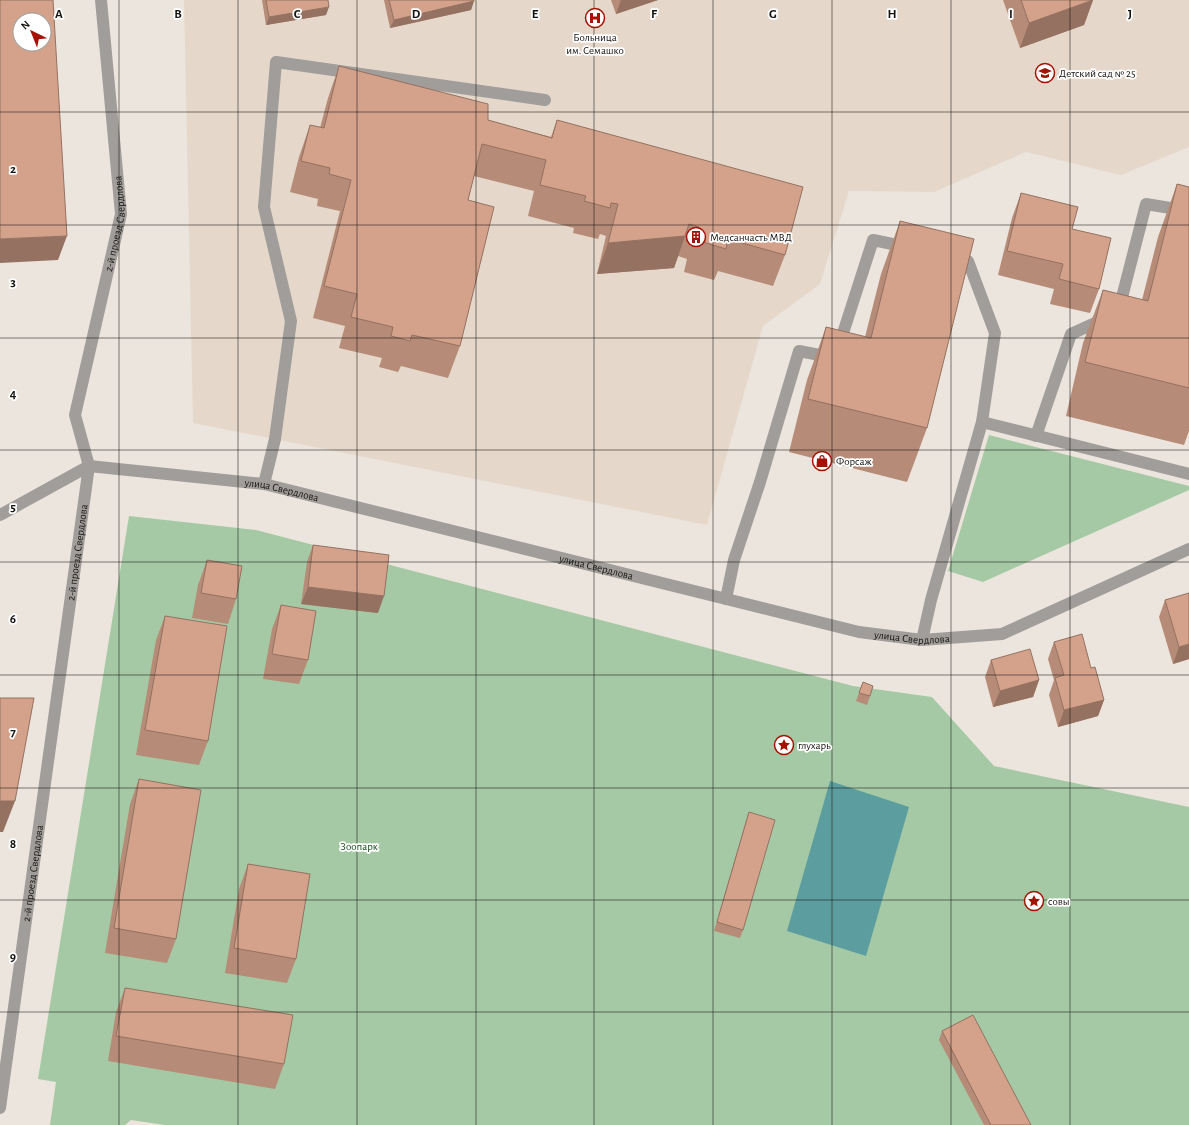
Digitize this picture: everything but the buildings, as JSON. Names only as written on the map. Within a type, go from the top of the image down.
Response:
[{"type":"street","name":"2-й проезд Свердлова","points":[[0,1108],[89,466],[75,414],[122,214],[101,0]]},
{"type":"street","points":[[264,484],[275,439],[291,321],[264,207],[276,62],[545,100]]},
{"type":"street","points":[[1036,436],[1071,334],[1118,312],[1146,204],[1189,211]]},
{"type":"street","points":[[726,599],[734,560],[760,482],[799,351],[835,358],[873,240],[916,250]]},
{"type":"street","points":[[922,640],[931,600],[982,422],[995,333],[968,261],[946,256]]},
{"type":"street","points":[[982,422],[1189,474]]},
{"type":"street","name":"улица Свердлова","points":[[89,466],[264,484],[859,632],[922,640],[1002,634],[1189,549]]},
{"type":"street","points":[[0,515],[89,466]]},
{"type":"shaded area","points":[[184,0],[1189,0],[1189,147],[1121,175],[1026,152],[934,192],[849,191],[820,284],[763,326],[707,525],[193,423]]},
{"type":"green space","points":[[989,435],[1189,486],[1189,490],[983,582],[948,571]]},
{"type":"green space","name":"Зоопарк","points":[[129,516],[256,530],[853,686],[932,697],[994,766],[1189,807],[1189,1125],[165,1125],[131,1120],[125,1125],[50,1125],[56,1082],[38,1079]]},
{"type":"water","points":[[830,781],[909,807],[866,956],[787,931]]},
{"type":"place","name":"Больница им. Семашко","points":[[595,18]]},
{"type":"place","name":"Детский сад № 25","points":[[1045,73]]},
{"type":"place","name":"Медсанчасть МВД","points":[[696,237]]},
{"type":"place","name":"Форсаж","points":[[822,461]]},
{"type":"place","name":"глухарь","points":[[784,745]]},
{"type":"place","name":"совы","points":[[1034,901]]}]
